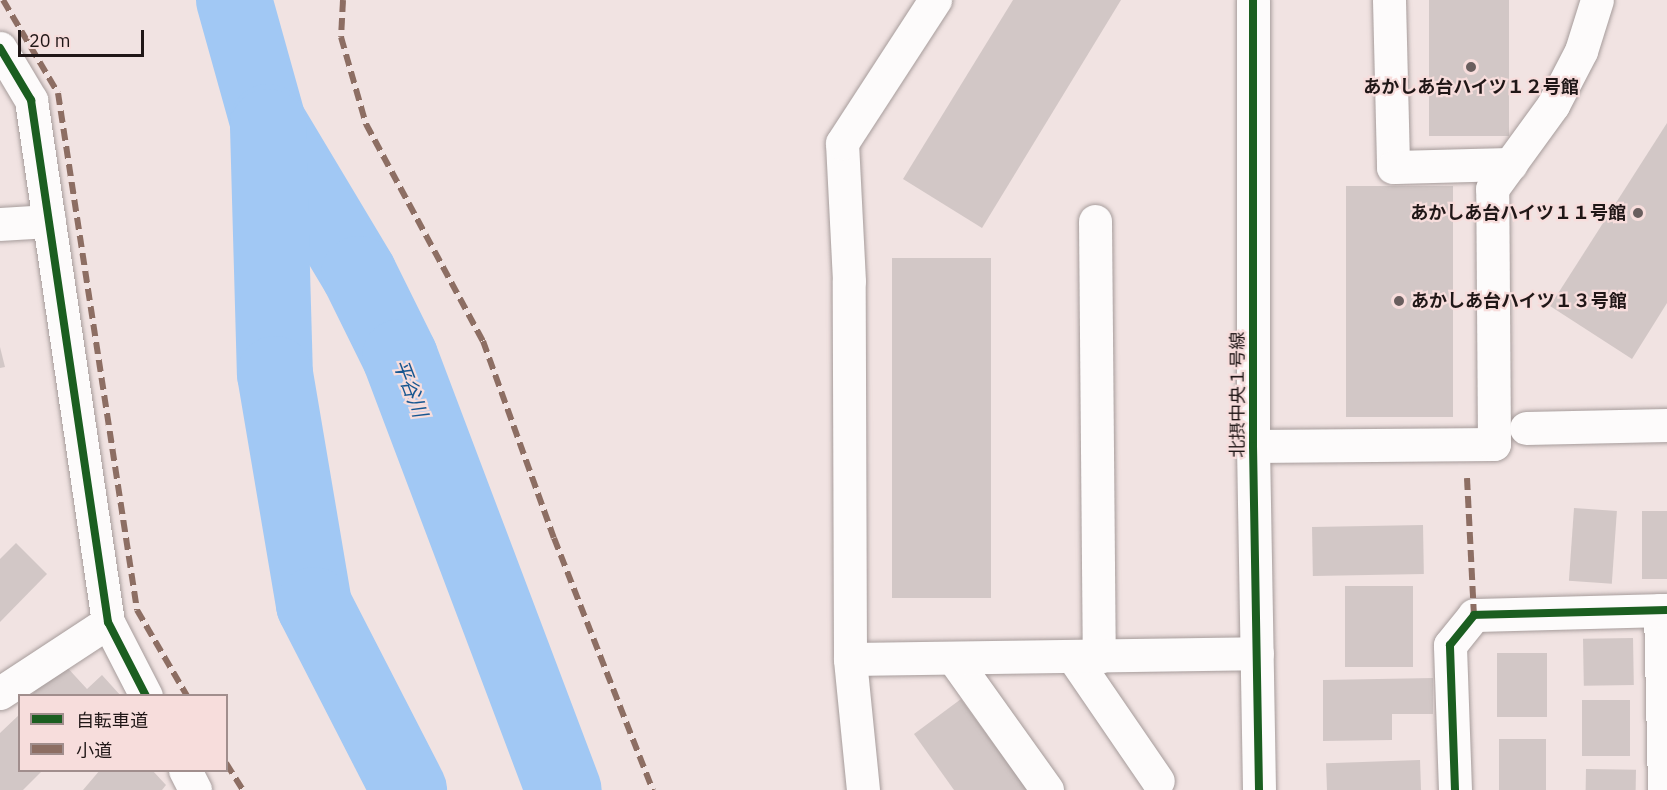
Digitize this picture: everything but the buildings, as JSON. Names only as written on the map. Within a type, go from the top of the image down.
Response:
[{"type":"street","points":[[863,790],[850,659],[849,280],[842,143],[935,0]]},
{"type":"street","name":"北摂中央１号線","points":[[1253,0],[1253,446],[1259,790]]},
{"type":"street","points":[[1389,0],[1393,167],[1512,164]]},
{"type":"street","points":[[1253,446],[1494,444],[1492,189],[1553,105],[1581,51],[1597,0]]},
{"type":"street","points":[[0,48],[31,100],[108,622],[145,694]]},
{"type":"street","points":[[0,224],[49,221]]},
{"type":"street","points":[[1095,221],[1086,657],[1158,781]]},
{"type":"street","points":[[1526,428],[1667,424]]},
{"type":"street","points":[[1455,790],[1450,645],[1474,615],[1663,610],[1664,790]]},
{"type":"street","points":[[0,693],[108,622]]},
{"type":"street","points":[[850,659],[1257,653]]},
{"type":"street","points":[[953,657],[1047,790]]},
{"type":"street","points":[[186,772],[195,790]]},
{"type":"waterway","name":"平谷川","points":[[234,0],[268,122],[359,274],[400,357],[564,790]]},
{"type":"waterway","points":[[268,127],[275,374],[314,605],[409,790]]},
{"type":"marked path","points":[[3,0],[58,93],[137,610],[186,694]]},
{"type":"marked path","points":[[343,0],[341,37],[366,124],[483,341],[554,538],[653,790]]},
{"type":"marked path","points":[[1467,478],[1474,615]]},
{"type":"marked path","points":[[228,766],[243,790]]},
{"type":"cycle path","points":[[1253,0],[1253,446],[1259,790]]},
{"type":"cycle path","points":[[0,48],[31,100],[108,622],[145,694]]},
{"type":"cycle path","points":[[1455,790],[1450,645],[1474,615],[1667,610]]},
{"type":"place","name":"あかしあ台ハイツ１２号館","points":[[1471,67]]},
{"type":"place","name":"あかしあ台ハイツ１１号館","points":[[1638,213]]},
{"type":"place","name":"あかしあ台ハイツ１３号館","points":[[1399,301]]}]
